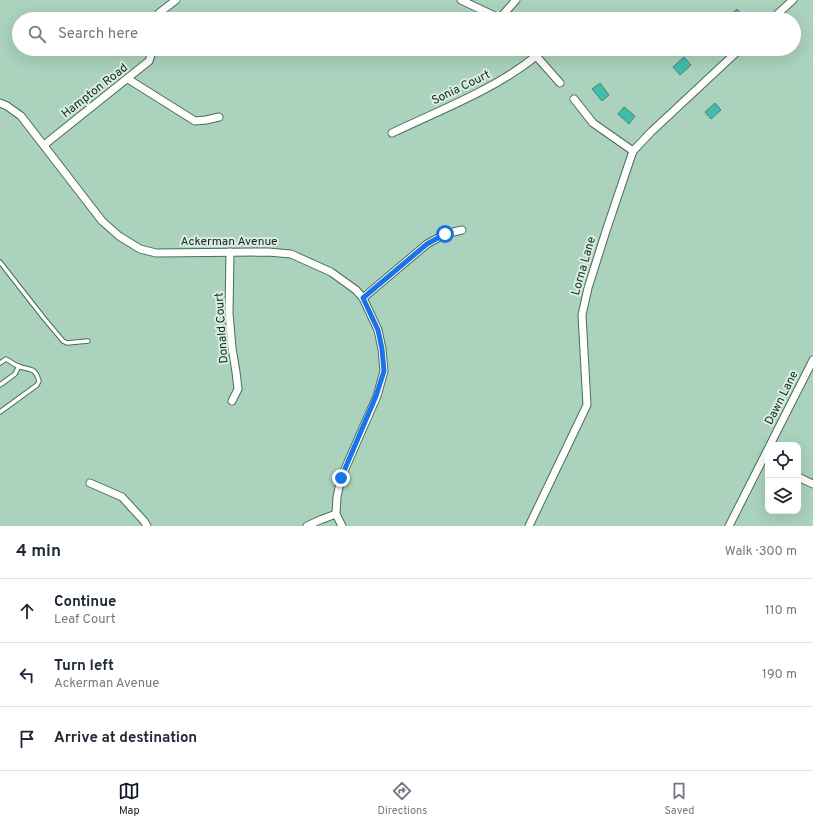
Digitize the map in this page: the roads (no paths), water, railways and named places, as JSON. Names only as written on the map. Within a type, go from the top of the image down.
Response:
[{"type":"street","points":[[160,12],[176,0]]},
{"type":"street","points":[[461,0],[488,12]]},
{"type":"street","points":[[506,12],[516,0]]},
{"type":"street","points":[[780,12],[793,0]]},
{"type":"street","name":"Hampton Road","points":[[44,145],[128,79],[149,61],[151,56]]},
{"type":"street","points":[[536,56],[560,83]]},
{"type":"street","name":"Sonia Court","points":[[392,133],[487,88],[520,69],[536,56]]},
{"type":"street","name":"Lorna Lane","points":[[529,526],[587,405],[582,315],[588,288],[633,151],[651,132],[732,56]]},
{"type":"street","points":[[128,79],[195,121],[219,117]]},
{"type":"street","points":[[574,99],[593,123],[633,151]]},
{"type":"street","name":"Ackerman Avenue","points":[[0,103],[21,116],[102,221],[119,236],[140,249],[156,253],[268,252],[290,254],[331,272],[356,290],[363,298],[378,330],[382,349],[384,371],[376,396],[341,478],[336,497],[336,514],[342,526]]},
{"type":"street","points":[[363,298],[427,244],[445,234],[462,230]]},
{"type":"street","name":"Donald Court","points":[[230,252],[229,313],[238,389],[232,401]]},
{"type":"street","name":"Dawn Lane","points":[[772,442],[813,360]]},
{"type":"street","points":[[729,526],[765,460]]},
{"type":"street","points":[[800,478],[813,484]]},
{"type":"street","points":[[90,483],[122,497],[147,526]]},
{"type":"street","points":[[307,526],[336,514]]},
{"type":"lane","points":[[0,262],[63,340],[67,343],[88,342]]},
{"type":"lane","points":[[0,363],[6,359],[19,366],[33,370],[37,374],[39,381],[37,385],[0,412]]},
{"type":"lane","points":[[0,385],[15,374],[19,366]]}]
